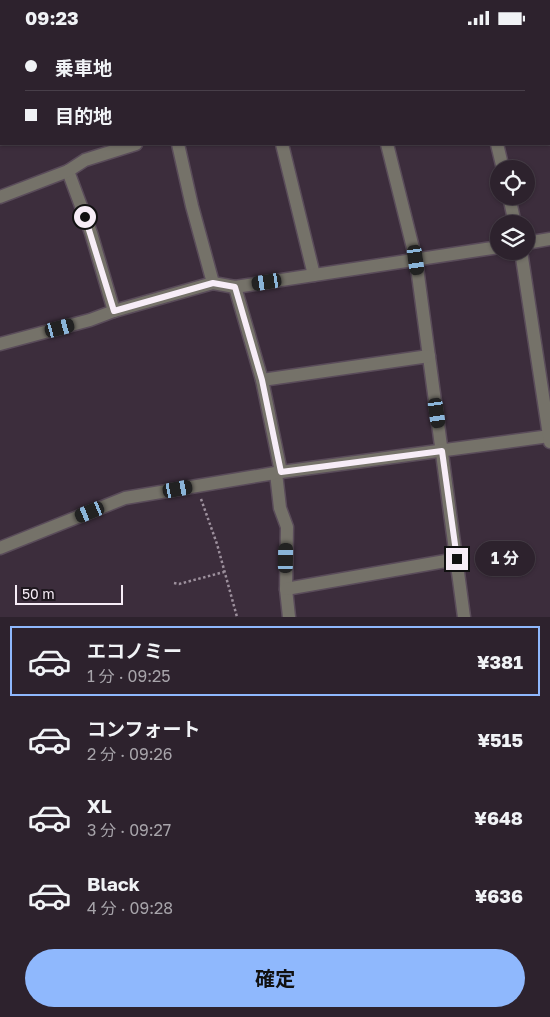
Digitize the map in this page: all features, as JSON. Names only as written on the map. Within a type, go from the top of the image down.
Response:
[{"type":"street","points":[[0,197],[68,171],[85,160],[133,145]]},
{"type":"street","points":[[178,145],[192,206],[213,283]]},
{"type":"street","points":[[282,145],[314,275]]},
{"type":"street","points":[[387,145],[416,260],[464,617]]},
{"type":"street","points":[[497,145],[501,160]]},
{"type":"street","points":[[68,171],[91,233],[114,311]]},
{"type":"street","points":[[535,242],[550,239]]},
{"type":"street","points":[[0,344],[90,320],[114,311],[213,283],[235,287],[490,248]]},
{"type":"street","points":[[0,548],[125,498],[278,473],[550,438],[522,260]]},
{"type":"street","points":[[235,287],[262,380],[278,473],[280,508],[287,527],[286,589],[288,617]]},
{"type":"street","points":[[262,380],[429,356]]},
{"type":"street","points":[[286,589],[457,559]]},
{"type":"path","points":[[196,486],[216,544],[237,617]]},
{"type":"path","points":[[174,583],[179,584],[224,572]]},
{"type":"route","points":[[85,217],[114,311],[213,283],[235,287],[262,380],[281,472],[442,451],[457,559]]}]
